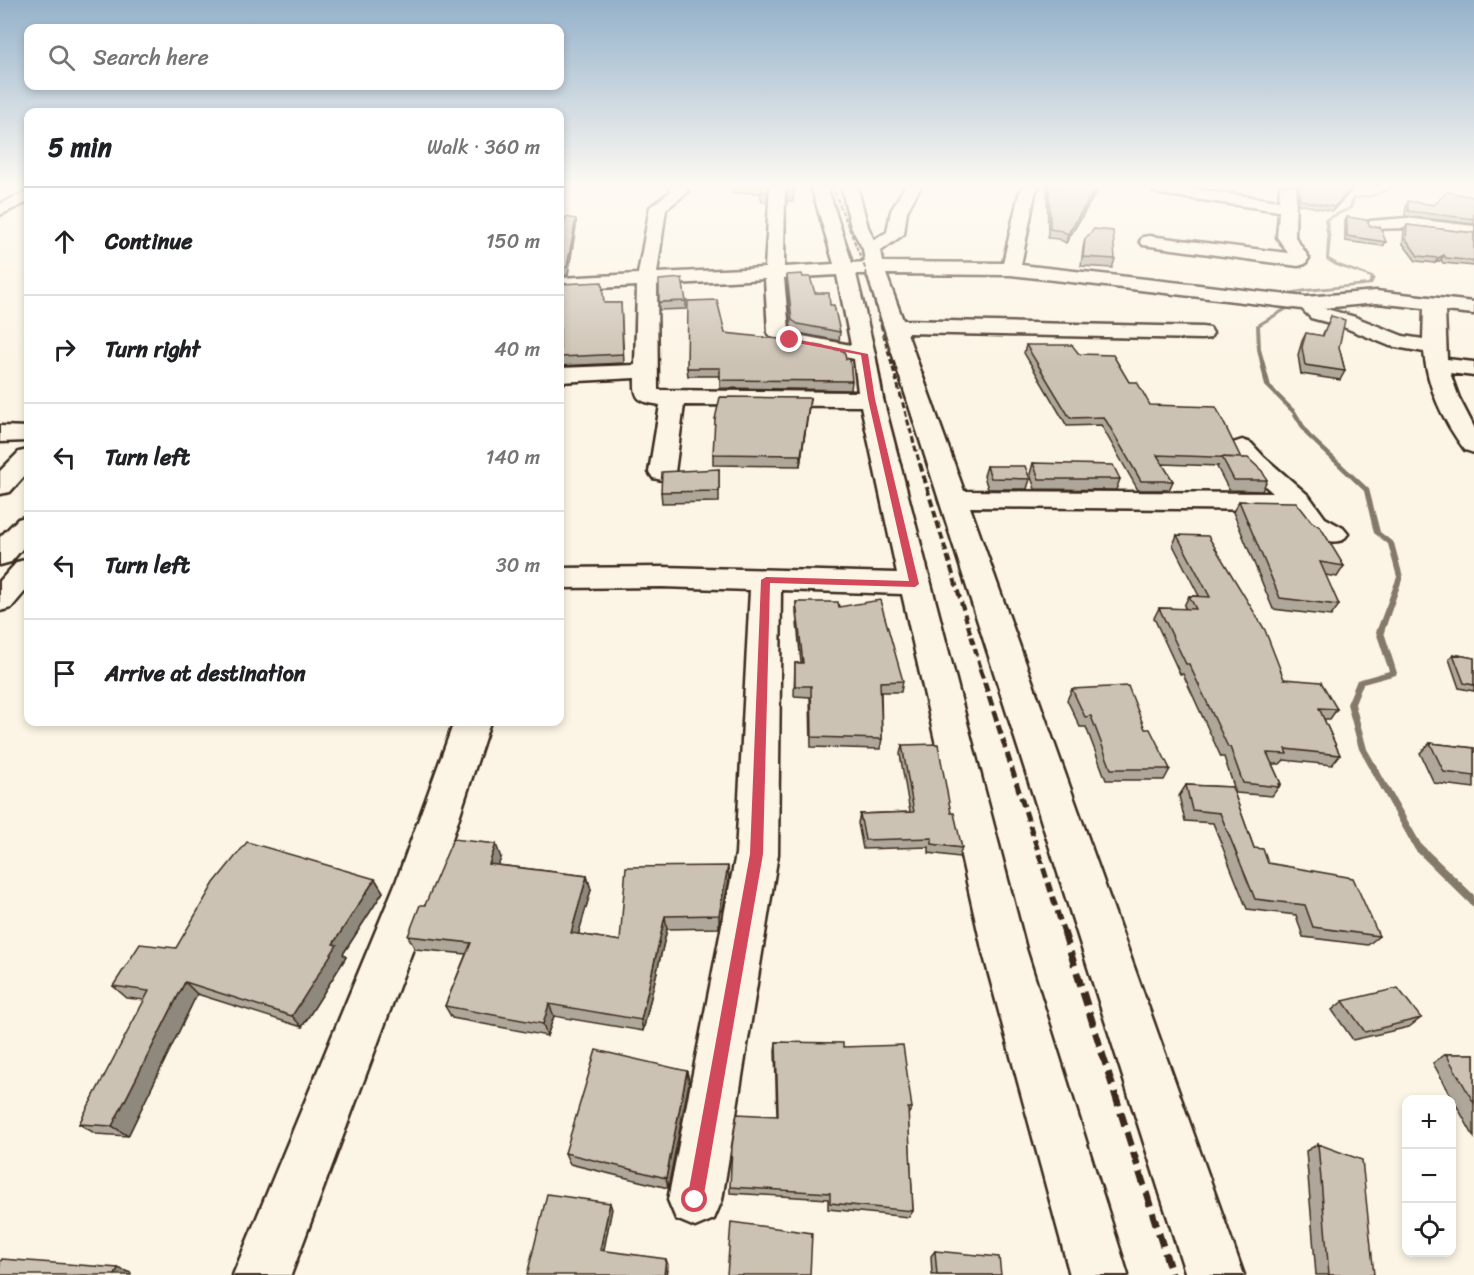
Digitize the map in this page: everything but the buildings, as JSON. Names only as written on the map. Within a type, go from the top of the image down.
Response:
[{"type":"street","points":[[652,246],[647,278],[648,371],[646,394],[659,398],[871,399]]},
{"type":"street","points":[[775,246],[774,272],[778,333],[782,337],[864,354]]},
{"type":"street","points":[[854,246],[895,326],[1215,1275]]},
{"type":"street","points":[[864,246],[864,354],[871,399],[1004,949],[1099,1275]]},
{"type":"street","points":[[864,262],[882,246]]},
{"type":"street","points":[[1011,269],[1016,246]]},
{"type":"street","points":[[1149,246],[1153,284]]},
{"type":"street","points":[[1184,246],[1298,260],[1300,258],[1292,246]]},
{"type":"street","points":[[564,284],[774,272],[864,262],[1011,269],[1306,303],[1376,297],[1474,308]]},
{"type":"street","points":[[1306,303],[1318,314],[1348,321],[1436,357],[1474,369]]},
{"type":"street","points":[[1435,303],[1436,357],[1452,409],[1474,445]]},
{"type":"street","points":[[895,326],[1202,333]]},
{"type":"street","points":[[564,375],[648,371]]},
{"type":"street","points":[[662,472],[673,398]]},
{"type":"street","points":[[0,434],[24,434]]},
{"type":"street","points":[[1242,448],[1255,463],[1299,502],[1315,524],[1334,534]]},
{"type":"street","points":[[0,486],[24,462]]},
{"type":"street","points":[[954,499],[1299,502]]},
{"type":"street","points":[[0,555],[24,529]]},
{"type":"street","points":[[564,578],[915,584]]},
{"type":"street","points":[[695,1200],[757,854],[766,580]]},
{"type":"street","points":[[262,1275],[417,882],[471,726]]},
{"type":"waterway","points":[[1328,246],[1327,259],[1373,278],[1370,284],[1285,294],[1292,305],[1258,325],[1259,349],[1268,386],[1294,412],[1308,435],[1367,490],[1377,533],[1391,543],[1400,577],[1380,632],[1393,673],[1360,682],[1351,704],[1363,749],[1418,847],[1474,902]]},
{"type":"railway","points":[[856,246],[876,308]]},
{"type":"railway","points":[[876,307],[920,465]]},
{"type":"railway","points":[[920,464],[981,669]]},
{"type":"railway","points":[[980,668],[1064,933]]},
{"type":"railway","points":[[1064,932],[1172,1275]]},
{"type":"route","points":[[695,1200],[757,854],[766,580],[915,584],[871,399],[864,354],[790,340]]}]
